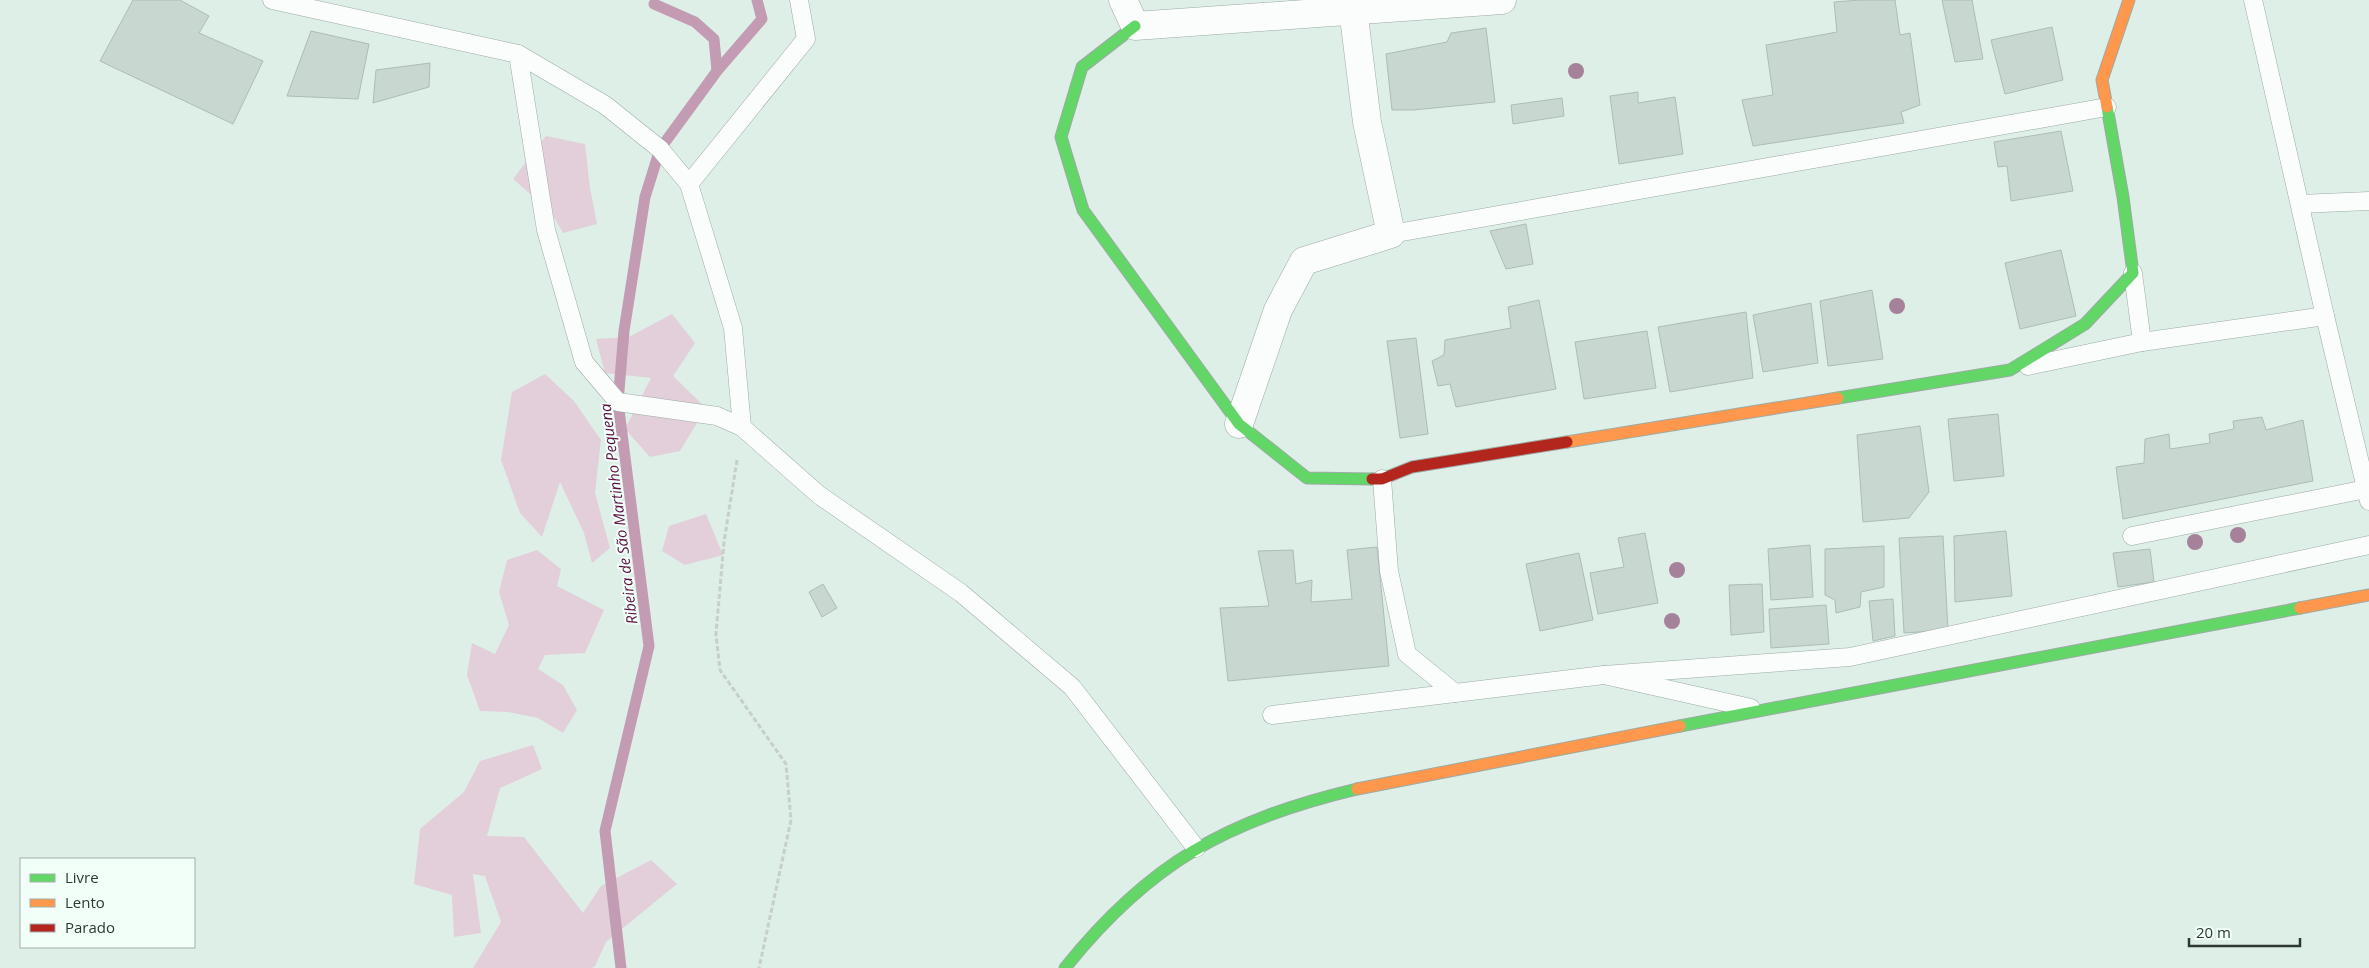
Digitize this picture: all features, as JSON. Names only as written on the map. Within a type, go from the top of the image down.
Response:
[{"type":"street","points":[[1123,0],[1135,26]]},
{"type":"street","points":[[1502,0],[1135,26],[1082,67],[1061,137],[1083,210],[1238,424],[1307,478],[1382,479],[1412,467],[2010,370],[2085,324],[2133,273],[2123,197],[2102,80],[2129,0]]},
{"type":"street","points":[[1238,424],[1278,310],[1304,261],[1391,234],[1367,122],[1354,9]]},
{"type":"street","points":[[1065,968],[1085,941],[1122,902],[1157,874],[1196,848],[1238,826],[1284,808],[1348,791],[2369,595]]},
{"type":"lane","points":[[272,0],[518,54],[605,105],[660,149],[690,184],[733,328],[742,427]]},
{"type":"lane","points":[[690,184],[806,39],[799,0]]},
{"type":"lane","points":[[2132,536],[2367,487],[2325,316],[2253,0]]},
{"type":"lane","points":[[518,54],[546,230],[584,362],[618,402],[717,416],[742,427],[819,496],[961,593],[1072,687],[1196,848]]},
{"type":"lane","points":[[1391,234],[2107,106]]},
{"type":"lane","points":[[2300,204],[2369,201]]},
{"type":"lane","points":[[2133,273],[2142,342]]},
{"type":"lane","points":[[2010,370],[2142,342],[2325,316]]},
{"type":"lane","points":[[1382,479],[1389,571],[1407,654],[1455,693]]},
{"type":"lane","points":[[1272,715],[1604,675],[1850,657],[2369,545]]},
{"type":"lane","points":[[1604,675],[1763,711]]},
{"type":"path","points":[[742,427],[722,560],[716,634],[720,670],[786,764],[791,820],[759,968]]},
{"type":"shaded area","points":[[546,136],[585,144],[590,188],[597,224],[563,233],[551,212],[513,179]]},
{"type":"shaded area","points":[[672,314],[695,343],[673,376],[706,408],[680,451],[650,457],[625,429],[651,378],[605,373],[596,339],[629,337]]},
{"type":"shaded area","points":[[545,374],[574,401],[601,440],[595,493],[610,548],[592,563],[584,533],[560,482],[542,537],[520,513],[501,460],[512,392]]},
{"type":"shaded area","points":[[706,514],[723,555],[685,565],[662,551],[669,526]]},
{"type":"shaded area","points":[[537,550],[561,569],[557,586],[604,610],[585,653],[545,655],[538,669],[563,685],[577,710],[563,733],[538,718],[508,712],[480,711],[467,675],[472,643],[495,654],[509,625],[499,592],[507,560]]},
{"type":"shaded area","points":[[533,745],[542,769],[500,788],[487,836],[524,837],[583,913],[601,886],[651,860],[677,884],[606,942],[595,966],[592,968],[473,968],[501,922],[485,876],[473,874],[481,933],[454,937],[452,895],[414,884],[420,829],[464,792],[480,761]]},
{"type":"building","points":[[133,0],[180,0],[209,16],[199,33],[263,61],[233,124],[100,61]]},
{"type":"building","points":[[1895,0],[1900,35],[1910,33],[1920,105],[1901,112],[1904,123],[1753,146],[1742,100],[1773,95],[1766,45],[1837,32],[1834,2]]},
{"type":"building","points":[[1942,0],[1972,0],[1983,59],[1955,62]]},
{"type":"building","points":[[2052,27],[2063,80],[2005,94],[1991,40]]},
{"type":"building","points":[[1486,28],[1495,102],[1413,110],[1392,110],[1386,54],[1447,42],[1451,33]]},
{"type":"building","points":[[311,31],[369,44],[358,99],[287,96]]},
{"type":"building","points":[[430,63],[429,87],[373,103],[376,70]]},
{"type":"building","points":[[1638,92],[1638,103],[1675,97],[1683,154],[1619,164],[1610,96]]},
{"type":"building","points":[[1562,98],[1564,116],[1513,124],[1511,105]]},
{"type":"building","points":[[2061,131],[2073,191],[2011,201],[2007,166],[1998,167],[1994,142]]},
{"type":"building","points":[[1526,224],[1533,264],[1506,269],[1490,231]]},
{"type":"building","points":[[2061,250],[2076,316],[2020,329],[2005,263]]},
{"type":"building","points":[[1872,290],[1883,359],[1828,366],[1820,301]]},
{"type":"building","points":[[1539,300],[1556,389],[1456,407],[1450,384],[1438,386],[1432,361],[1444,355],[1445,340],[1511,328],[1508,307]]},
{"type":"building","points":[[1811,303],[1818,363],[1763,372],[1753,315]]},
{"type":"building","points":[[1746,312],[1753,378],[1670,392],[1658,327]]},
{"type":"building","points":[[1647,331],[1656,388],[1584,399],[1575,342]]},
{"type":"building","points":[[1416,338],[1428,434],[1400,438],[1387,341]]},
{"type":"building","points":[[1998,414],[2004,476],[1954,481],[1948,419]]},
{"type":"building","points":[[2262,417],[2266,430],[2303,420],[2313,481],[2123,519],[2116,467],[2144,463],[2145,439],[2169,434],[2170,449],[2210,443],[2209,434],[2234,429],[2233,421]]},
{"type":"building","points":[[1920,426],[1929,492],[1909,518],[1863,522],[1857,435]]},
{"type":"building","points":[[2006,531],[2012,596],[1955,602],[1954,536]]},
{"type":"building","points":[[1645,533],[1658,603],[1598,614],[1590,573],[1624,567],[1618,538]]},
{"type":"building","points":[[1943,536],[1948,630],[1904,633],[1899,538]]},
{"type":"building","points":[[1810,545],[1813,597],[1771,600],[1768,549]]},
{"type":"building","points":[[1884,546],[1884,587],[1861,592],[1860,607],[1836,613],[1835,600],[1825,595],[1825,549]]},
{"type":"building","points":[[1377,547],[1389,666],[1228,681],[1220,608],[1269,606],[1258,551],[1293,550],[1296,584],[1312,580],[1311,602],[1352,599],[1347,550]]},
{"type":"building","points":[[2150,549],[2154,582],[2118,587],[2113,553]]},
{"type":"building","points":[[1579,553],[1593,620],[1540,631],[1526,564]]},
{"type":"building","points":[[823,584],[837,608],[822,617],[809,592]]},
{"type":"building","points":[[1762,584],[1764,632],[1731,635],[1729,585]]},
{"type":"building","points":[[1893,599],[1895,636],[1873,641],[1869,601]]},
{"type":"building","points":[[1826,605],[1829,644],[1771,648],[1769,609]]},
{"type":"waterway","name":"Ribeira de São Martinho Pequena","points":[[621,968],[605,831],[649,646],[618,402],[624,331],[645,197],[660,149],[717,71],[762,19],[757,0]]},
{"type":"waterway","points":[[654,4],[695,22],[714,39],[717,71]]},
{"type":"traffic: fast","points":[[1135,26],[1082,67],[1061,137],[1083,210],[1239,424],[1307,478],[1372,479]]},
{"type":"traffic: fast","points":[[1838,398],[2010,370],[2085,324],[2133,273],[2123,197],[2107,107]]},
{"type":"traffic: fast","points":[[1680,726],[2300,608]]},
{"type":"traffic: fast","points":[[1065,968],[1096,931],[1128,900],[1160,873],[1194,851],[1268,815],[1357,789]]},
{"type":"traffic: slow","points":[[2107,107],[2102,80],[2129,0]]},
{"type":"traffic: slow","points":[[1567,442],[1838,398]]},
{"type":"traffic: slow","points":[[2300,608],[2369,595]]},
{"type":"traffic: slow","points":[[1357,789],[1680,726]]},
{"type":"traffic: jam","points":[[1372,479],[1382,479],[1412,467],[1567,442]]}]
